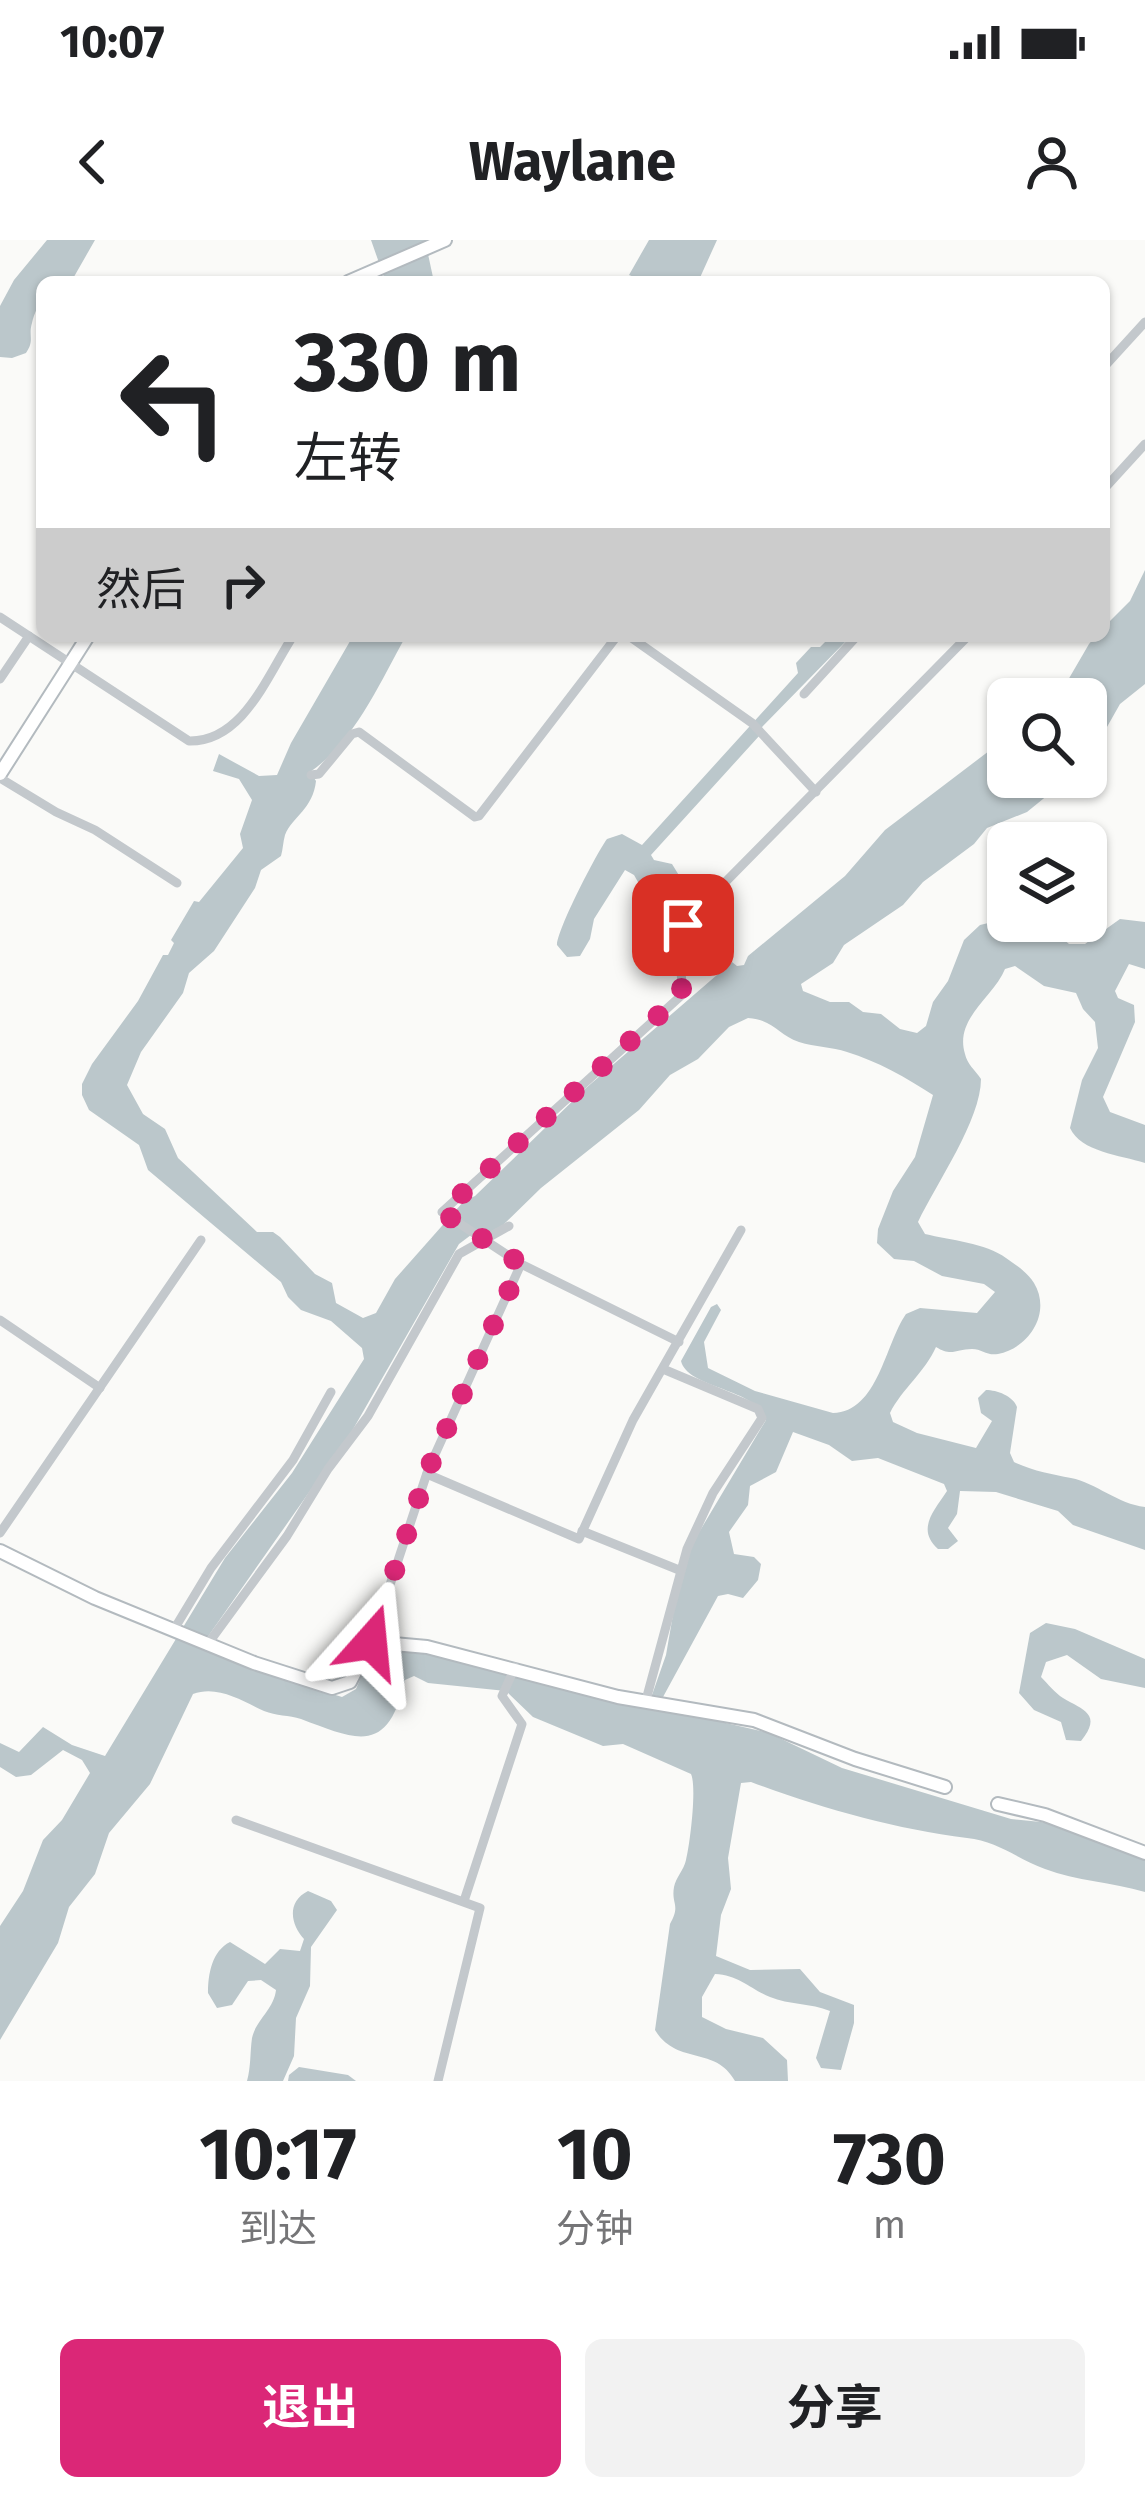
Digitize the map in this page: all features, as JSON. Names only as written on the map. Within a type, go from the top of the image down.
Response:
[{"type":"street","points":[[361,276],[445,240]]},
{"type":"street","points":[[1110,360],[1145,322]]},
{"type":"street","points":[[1110,482],[1145,444]]},
{"type":"street","points":[[0,617],[36,641]]},
{"type":"street","points":[[0,679],[29,636]]},
{"type":"street","points":[[38,642],[189,741],[220,736],[238,722],[289,642]]},
{"type":"street","points":[[84,642],[0,776],[177,883]]},
{"type":"street","points":[[311,775],[319,774],[352,734],[359,732],[479,816],[612,642]]},
{"type":"street","points":[[637,642],[752,723],[816,792]]},
{"type":"street","points":[[804,694],[852,642]]},
{"type":"street","points":[[680,1342],[521,1264],[442,1212],[682,994],[678,940],[687,920],[962,642]]},
{"type":"street","points":[[206,1644],[368,1416],[459,1254],[508,1226]]},
{"type":"street","points":[[427,1474],[579,1539],[614,1457],[741,1230]]},
{"type":"street","points":[[0,1533],[201,1240]]},
{"type":"street","points":[[0,1551],[206,1644],[336,1688],[350,1682],[371,1642],[427,1474],[521,1264]]},
{"type":"street","points":[[0,1321],[100,1388]]},
{"type":"street","points":[[646,1700],[679,1570],[712,1493],[750,1441],[762,1415],[758,1408],[717,1388],[690,1383],[663,1369]]},
{"type":"street","points":[[174,1632],[211,1568],[293,1460],[332,1392]]},
{"type":"street","points":[[582,1532],[679,1570]]},
{"type":"street","points":[[371,1642],[427,1647],[618,1697],[754,1720],[855,1759],[945,1786]]},
{"type":"street","points":[[464,1900],[522,1724],[503,1694],[514,1669]]},
{"type":"street","points":[[998,1804],[1046,1815],[1145,1853]]},
{"type":"street","points":[[236,1820],[477,1905],[481,1912],[438,2081]]},
{"type":"shaded area","points":[[47,240],[95,240],[74,276],[36,276],[30,345],[26,353],[0,357],[0,306],[14,280]]},
{"type":"shaded area","points":[[371,240],[425,240],[433,276],[384,276]]},
{"type":"shaded area","points":[[649,240],[717,240],[701,276],[629,275]]},
{"type":"shaded area","points":[[1145,570],[1145,684],[1120,704],[1107,727],[1107,678],[1069,678],[1091,642],[1110,642],[1110,621],[1130,601]]},
{"type":"shaded area","points":[[350,642],[403,642],[353,727],[310,772],[316,781],[314,791],[285,835],[281,856],[261,870],[255,888],[214,951],[189,973],[183,993],[141,1052],[127,1085],[143,1114],[165,1129],[178,1158],[257,1232],[280,1237],[315,1274],[332,1283],[336,1303],[363,1318],[376,1313],[395,1279],[464,1201],[475,1196],[586,1088],[732,962],[744,965],[748,956],[845,876],[885,830],[987,753],[987,798],[1044,798],[1027,812],[1002,822],[987,822],[974,844],[923,882],[903,905],[844,945],[833,963],[801,984],[803,991],[830,1002],[849,1002],[917,1033],[926,1026],[964,940],[980,925],[987,923],[987,942],[1085,944],[1107,942],[1107,928],[1120,919],[1145,922],[1145,969],[1129,964],[1115,991],[1118,998],[1134,1005],[1135,1022],[1103,1097],[1110,1112],[1145,1125],[1145,1163],[1092,1148],[1070,1128],[1082,1080],[1098,1048],[1095,1022],[1076,993],[1044,986],[1015,966],[1005,969],[965,1029],[966,1058],[981,1079],[979,1095],[966,1132],[918,1222],[925,1234],[988,1249],[1018,1266],[1039,1294],[1039,1317],[1028,1337],[998,1354],[936,1347],[890,1413],[893,1422],[917,1433],[976,1448],[992,1421],[981,1413],[978,1398],[986,1390],[1004,1394],[1017,1407],[1010,1453],[1014,1462],[1145,1507],[1145,1550],[1073,1525],[1058,1511],[996,1492],[960,1491],[957,1514],[948,1528],[958,1541],[948,1549],[938,1549],[928,1527],[947,1491],[944,1484],[878,1458],[852,1461],[829,1445],[793,1432],[776,1472],[750,1486],[748,1505],[729,1532],[734,1554],[754,1557],[761,1564],[758,1580],[743,1598],[718,1596],[663,1697],[652,1695],[666,1655],[679,1580],[695,1539],[766,1420],[750,1401],[696,1378],[681,1361],[711,1307],[717,1304],[721,1310],[704,1342],[708,1368],[755,1391],[833,1413],[848,1410],[870,1389],[906,1314],[920,1308],[977,1313],[995,1292],[984,1284],[942,1276],[914,1261],[894,1259],[877,1243],[893,1191],[915,1157],[933,1095],[869,1060],[799,1042],[748,1018],[729,1027],[698,1059],[670,1075],[639,1110],[541,1188],[503,1225],[482,1237],[475,1232],[459,1244],[352,1431],[202,1645],[252,1669],[342,1697],[356,1689],[373,1650],[424,1654],[769,1733],[842,1768],[1011,1819],[1051,1823],[1133,1855],[1145,1855],[1145,1892],[1057,1873],[978,1840],[885,1823],[751,1782],[741,1783],[728,1858],[731,1889],[721,1915],[716,1956],[750,1970],[800,1969],[820,1992],[854,2005],[854,2023],[841,2070],[821,2068],[816,2058],[830,2011],[777,2000],[715,1974],[702,1997],[702,2017],[763,2038],[787,2060],[788,2081],[735,2081],[717,2063],[674,2048],[655,2030],[675,1912],[674,1887],[689,1842],[691,1774],[623,1744],[603,1746],[533,1717],[506,1691],[428,1683],[414,1676],[405,1680],[389,1721],[368,1736],[269,1713],[221,1693],[202,1692],[193,1694],[150,1784],[109,1833],[95,1874],[69,1907],[58,1943],[0,2040],[0,1926],[23,1891],[43,1840],[62,1820],[90,1773],[82,1760],[63,1750],[31,1775],[16,1777],[0,1767],[0,1743],[19,1752],[43,1727],[72,1745],[105,1756],[225,1558],[292,1473],[364,1359],[362,1348],[331,1321],[301,1310],[281,1282],[148,1170],[139,1145],[89,1110],[82,1095],[92,1064],[138,1001],[163,955],[168,955],[171,940],[194,901],[199,902],[243,848],[240,834],[252,800],[239,779],[213,771],[219,754],[259,776],[277,775]]},
{"type":"shaded area","points":[[825,642],[845,642],[761,728],[760,735],[651,855],[672,864],[680,877],[694,883],[701,907],[733,950],[720,959],[675,909],[642,889],[625,870],[594,919],[580,956],[567,957],[557,945],[559,937],[607,839],[622,834],[642,845],[798,673],[796,663],[811,647]]},
{"type":"shaded area","points":[[1046,1623],[1075,1629],[1145,1659],[1145,1688],[1101,1679],[1067,1655],[1046,1662],[1041,1677],[1088,1714],[1090,1725],[1081,1741],[1066,1740],[1061,1722],[1034,1710],[1019,1693],[1030,1633]]},
{"type":"shaded area","points":[[308,1891],[331,1901],[337,1910],[311,1947],[310,1986],[296,2018],[294,2056],[283,2081],[247,2081],[252,2038],[276,1990],[261,1980],[248,1981],[232,2005],[217,2008],[208,1993],[212,1964],[230,1942],[265,1964],[280,1949],[300,1951],[304,1939],[294,1921],[294,1907]]},
{"type":"shaded area","points":[[299,2067],[348,2075],[356,2081],[288,2081]]},
{"type":"route","points":[[371,1642],[428,1470],[521,1264],[442,1212],[682,994],[678,940],[683,925]]}]
